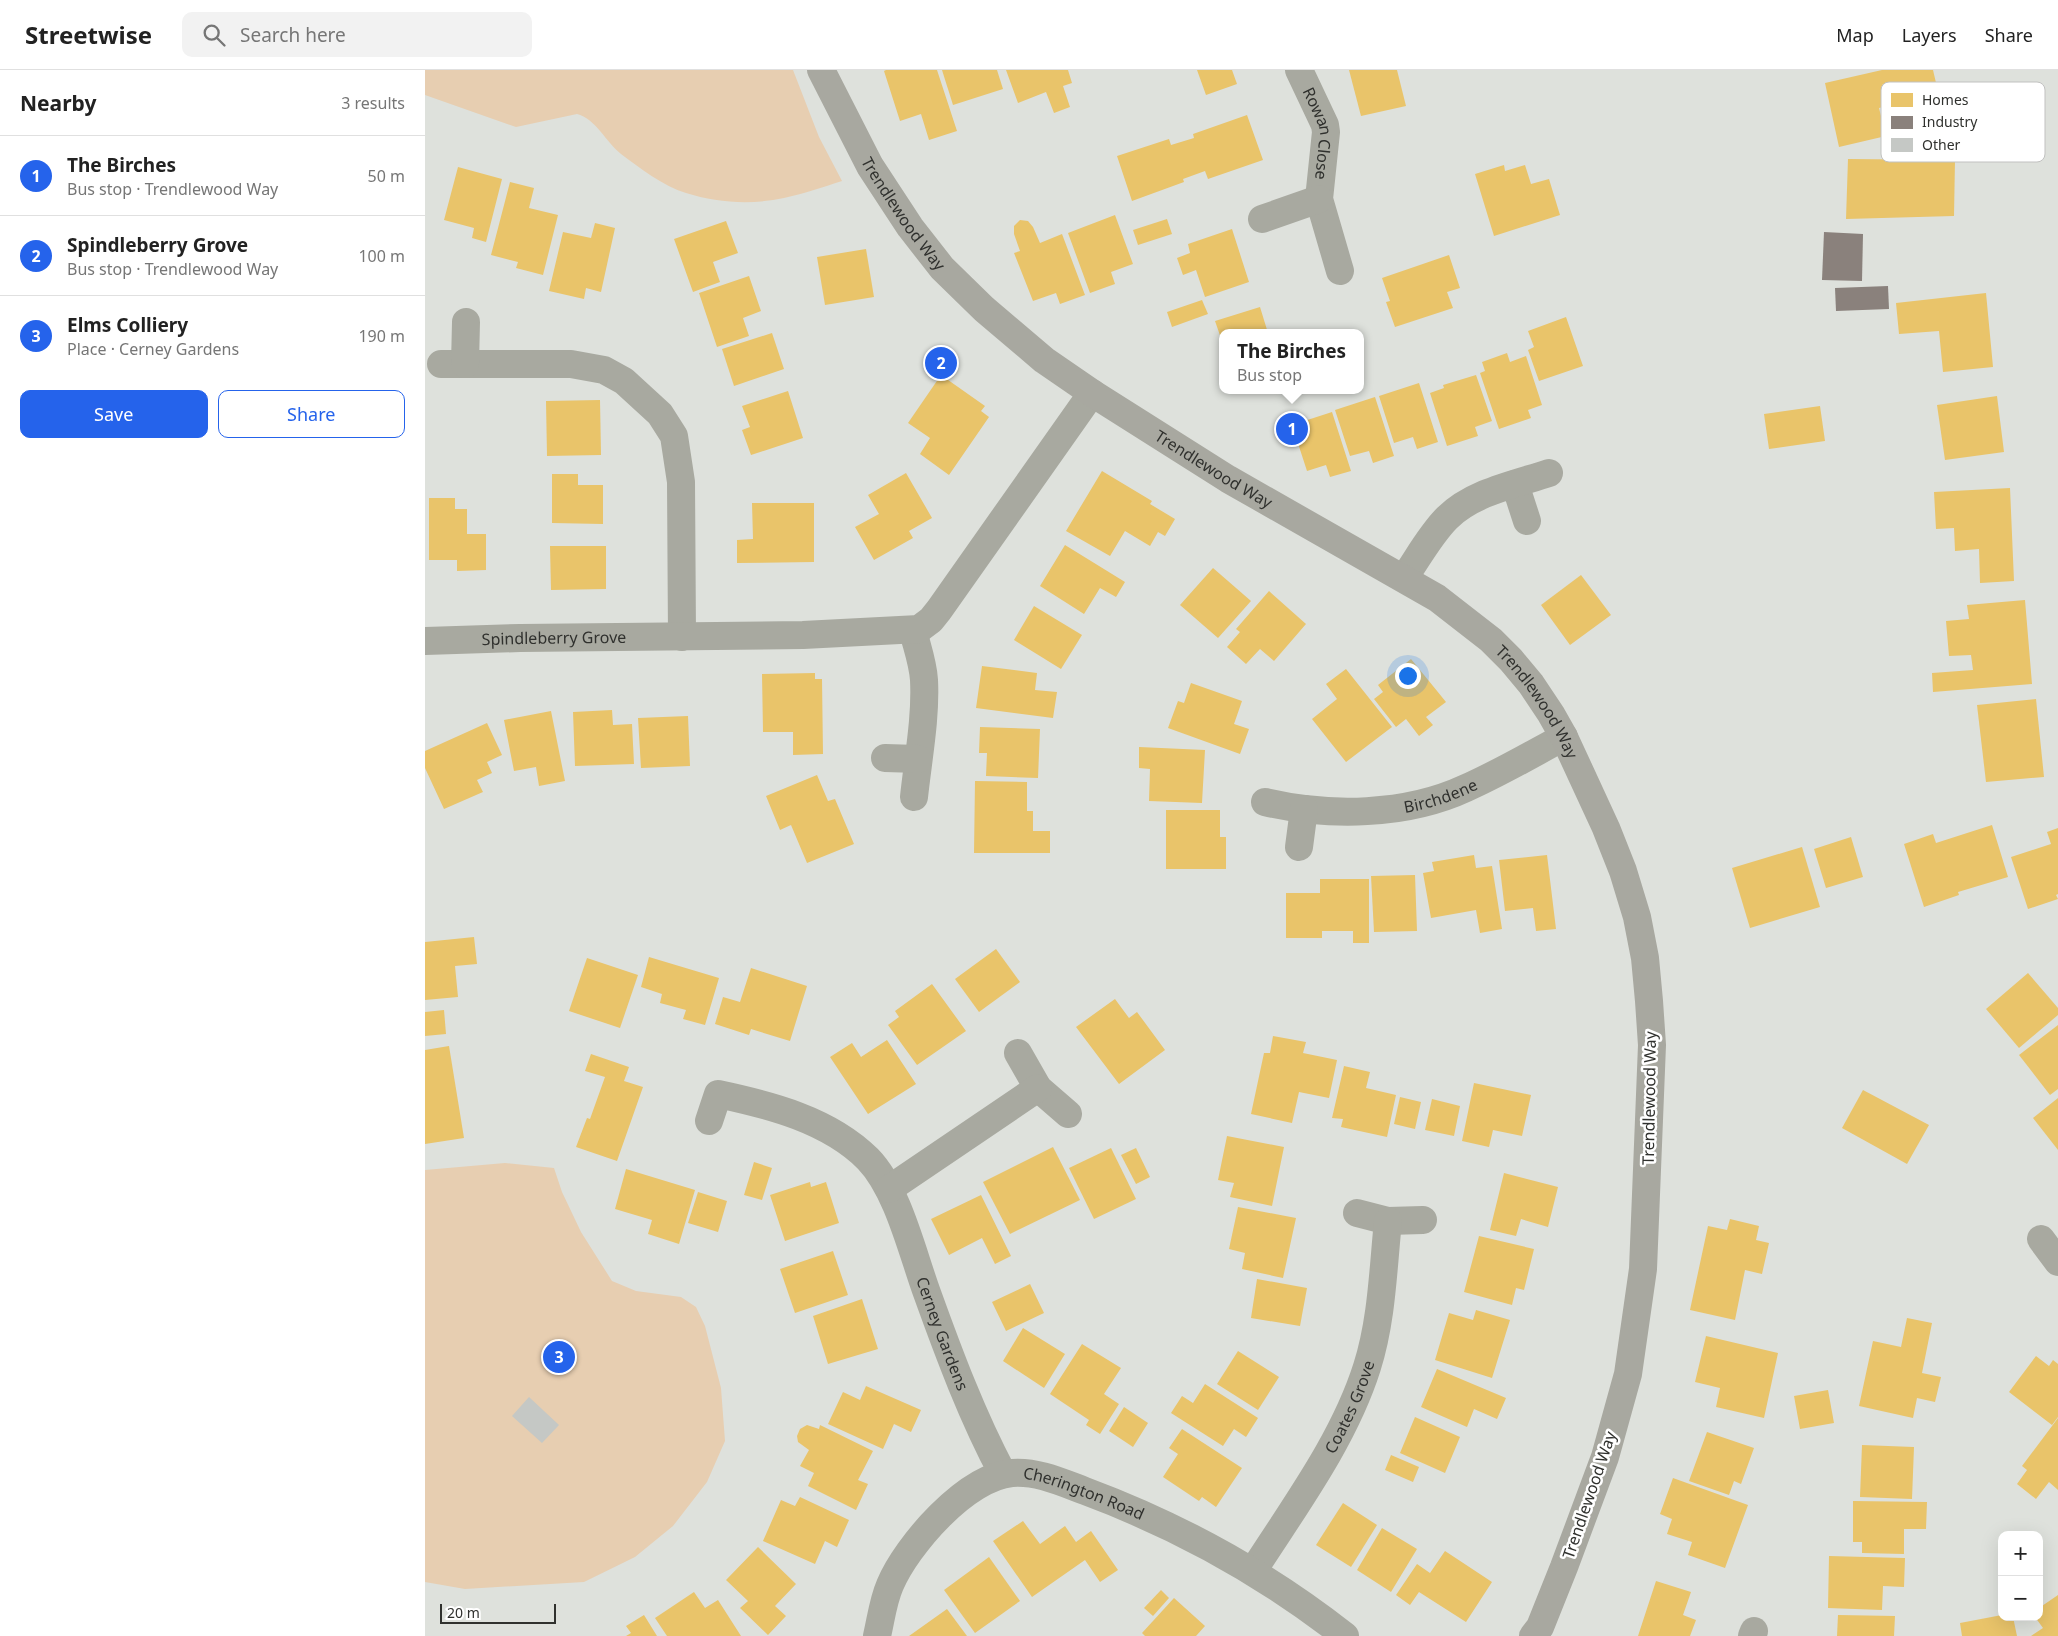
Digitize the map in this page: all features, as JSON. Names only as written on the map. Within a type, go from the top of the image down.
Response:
[{"type":"street","name":"Trendlewood Way","points":[[821,70],[870,166],[910,227],[943,268],[984,309],[1044,360],[1092,393],[1228,479],[1437,598],[1491,640],[1531,684],[1564,737],[1606,828],[1623,871],[1637,917],[1645,958],[1652,1046],[1643,1269],[1629,1374],[1605,1457],[1540,1627],[1533,1636]]},
{"type":"street","name":"Rowan Close","points":[[1299,70],[1325,125],[1326,132],[1319,199],[1340,271]]},
{"type":"street","name":"Rowan Close","points":[[1262,220],[1319,199]]},
{"type":"street","points":[[466,322],[453,364],[571,364],[592,367],[613,374],[624,381],[660,414],[674,436],[681,482],[682,637]]},
{"type":"street","points":[[914,797],[923,710],[924,680],[913,630],[924,626],[939,610],[1092,393]]},
{"type":"street","points":[[1404,578],[1448,518],[1471,501],[1549,473]]},
{"type":"street","points":[[1515,484],[1527,521]]},
{"type":"street","name":"Spindleberry Grove","points":[[425,641],[803,635],[913,630]]},
{"type":"street","name":"Birchdene","points":[[1265,802],[1304,809],[1359,810],[1397,807],[1426,802],[1466,788],[1564,737]]},
{"type":"street","points":[[885,758],[918,759]]},
{"type":"street","points":[[1299,847],[1304,809]]},
{"type":"street","points":[[1018,1053],[1038,1088],[1068,1114]]},
{"type":"street","points":[[889,1189],[1038,1088]]},
{"type":"street","name":"Cerney Gardens","points":[[709,1122],[718,1094],[777,1109],[818,1125],[845,1140],[869,1160],[883,1177],[889,1189],[981,1432],[1003,1474]]},
{"type":"street","points":[[1357,1213],[1388,1221],[1423,1220]]},
{"type":"street","name":"Coates Grove","points":[[1253,1572],[1331,1447],[1368,1366],[1376,1328],[1388,1221]]},
{"type":"street","points":[[2041,1239],[2058,1262]]},
{"type":"street","name":"Cherington Road","points":[[877,1636],[885,1599],[898,1568],[938,1517],[953,1503],[981,1483],[1003,1474],[1029,1473],[1044,1476],[1121,1505],[1171,1527],[1289,1594],[1345,1636]]},
{"type":"shaded area","points":[[425,70],[793,70],[819,137],[842,181],[791,196],[760,202],[722,201],[686,193],[660,181],[621,154],[595,125],[583,116],[577,114],[516,127],[425,95]]},
{"type":"shaded area","points":[[505,1163],[554,1168],[562,1192],[581,1232],[612,1281],[636,1291],[681,1297],[696,1307],[705,1326],[721,1388],[725,1441],[707,1482],[673,1526],[635,1557],[584,1582],[465,1589],[425,1582],[425,1170]]},
{"type":"building: Homes","points":[[937,70],[957,131],[929,140],[921,114],[900,121],[884,71]]},
{"type":"building: Homes","points":[[942,70],[997,70],[1003,89],[953,105]]},
{"type":"building: Homes","points":[[1006,70],[1068,70],[1072,83],[1063,86],[1070,107],[1054,113],[1046,92],[1018,103]]},
{"type":"building: Homes","points":[[1197,70],[1232,70],[1237,84],[1206,95]]},
{"type":"building: Homes","points":[[1349,70],[1397,70],[1406,106],[1361,116]]},
{"type":"building: Homes","points":[[1882,70],[1933,70],[1936,82],[1881,82],[1881,108],[1879,108],[1881,137],[1839,147],[1825,83]]},
{"type":"building: Homes","points":[[1247,115],[1263,160],[1208,179],[1205,171],[1183,179],[1184,182],[1132,201],[1117,156],[1169,139],[1171,145],[1194,138],[1193,134]]},
{"type":"building: Homes","points":[[1848,159],[1881,159],[1881,162],[1955,162],[1954,216],[1846,219]]},
{"type":"building: Homes","points":[[1504,165],[1505,171],[1525,165],[1531,184],[1549,179],[1560,215],[1494,236],[1475,174]]},
{"type":"building: Homes","points":[[458,167],[502,179],[486,242],[472,238],[474,228],[444,220]]},
{"type":"building: Homes","points":[[510,182],[534,188],[529,208],[558,215],[543,275],[516,268],[518,262],[491,255]]},
{"type":"building: Homes","points":[[1115,215],[1133,264],[1111,272],[1115,284],[1090,293],[1068,233]]},
{"type":"building: Homes","points":[[1167,219],[1172,234],[1138,245],[1133,230]]},
{"type":"building: Homes","points":[[1020,220],[1028,221],[1033,227],[1040,243],[1062,234],[1085,295],[1060,304],[1056,293],[1033,301],[1014,253],[1020,251],[1014,234],[1014,226]]},
{"type":"building: Homes","points":[[726,221],[738,253],[713,262],[720,282],[693,292],[674,239]]},
{"type":"building: Homes","points":[[595,223],[615,228],[601,292],[586,288],[584,299],[549,291],[563,232],[591,238]]},
{"type":"building: Homes","points":[[1232,229],[1249,282],[1205,297],[1196,270],[1183,275],[1177,258],[1190,253],[1188,244]]},
{"type":"building: Homes","points":[[866,249],[874,297],[825,305],[817,257]]},
{"type":"building: Homes","points":[[1449,255],[1460,288],[1447,292],[1453,308],[1395,327],[1386,302],[1390,301],[1382,278]]},
{"type":"building: Homes","points":[[749,276],[761,311],[743,318],[749,336],[717,347],[699,293]]},
{"type":"building: Homes","points":[[1986,293],[1993,367],[1943,372],[1939,331],[1899,334],[1896,303]]},
{"type":"building: Homes","points":[[1202,300],[1208,314],[1172,327],[1167,312]]},
{"type":"building: Homes","points":[[1260,307],[1267,329],[1219,329],[1219,332],[1215,321]]},
{"type":"building: Homes","points":[[1566,317],[1583,366],[1539,381],[1528,350],[1534,347],[1528,331]]},
{"type":"building: Homes","points":[[772,333],[784,369],[734,386],[722,349]]},
{"type":"building: Homes","points":[[1507,353],[1510,362],[1526,356],[1542,405],[1528,410],[1531,418],[1499,429],[1480,373],[1485,371],[1482,362]]},
{"type":"building: Homes","points":[[941,375],[985,406],[981,411],[989,417],[949,475],[920,454],[930,438],[908,423]]},
{"type":"building: Homes","points":[[1476,375],[1492,421],[1475,427],[1478,436],[1447,446],[1430,393],[1444,388],[1443,385]]},
{"type":"building: Homes","points":[[1419,383],[1438,442],[1417,449],[1413,437],[1394,443],[1379,396]]},
{"type":"building: Homes","points":[[788,391],[803,438],[751,455],[742,430],[750,427],[742,406]]},
{"type":"building: Homes","points":[[1997,396],[2004,452],[1945,460],[1937,405]]},
{"type":"building: Homes","points":[[1375,397],[1394,456],[1373,463],[1369,451],[1350,456],[1335,410]]},
{"type":"building: Homes","points":[[600,400],[601,455],[547,456],[546,401]]},
{"type":"building: Homes","points":[[1820,406],[1825,441],[1769,449],[1764,414]]},
{"type":"building: Homes","points":[[1332,412],[1351,471],[1330,477],[1326,465],[1307,471],[1292,425]]},
{"type":"building: Homes","points":[[1102,471],[1152,501],[1150,504],[1175,519],[1165,536],[1158,532],[1150,546],[1125,531],[1110,556],[1066,531]]},
{"type":"building: Homes","points":[[906,473],[932,518],[909,531],[913,538],[874,560],[855,527],[879,514],[868,495]]},
{"type":"building: Homes","points":[[552,474],[578,474],[578,485],[603,485],[603,524],[552,523]]},
{"type":"building: Homes","points":[[2010,488],[2014,581],[1980,583],[1979,549],[1955,551],[1954,528],[1936,529],[1934,492]]},
{"type":"building: Homes","points":[[429,498],[455,498],[455,509],[467,509],[467,534],[486,534],[486,570],[457,571],[457,560],[429,560]]},
{"type":"building: Homes","points":[[752,503],[814,503],[814,562],[737,563],[737,540],[753,539]]},
{"type":"building: Homes","points":[[1065,545],[1125,582],[1116,597],[1100,588],[1084,614],[1040,586]]},
{"type":"building: Homes","points":[[550,546],[606,546],[606,589],[551,590]]},
{"type":"building: Homes","points":[[1213,568],[1251,601],[1218,638],[1180,605]]},
{"type":"building: Homes","points":[[1581,575],[1611,615],[1570,645],[1541,605]]},
{"type":"building: Homes","points":[[1269,591],[1306,624],[1274,661],[1260,649],[1246,664],[1227,647],[1240,632],[1236,629]]},
{"type":"building: Homes","points":[[2025,600],[2032,684],[1933,692],[1932,673],[1973,670],[1971,655],[1949,656],[1946,621],[1969,619],[1967,605]]},
{"type":"building: Homes","points":[[1034,606],[1082,635],[1061,669],[1014,640]]},
{"type":"building: Homes","points":[[1411,659],[1446,702],[1426,717],[1433,725],[1419,736],[1406,719],[1396,727],[1374,699],[1383,692],[1378,685]]},
{"type":"building: Homes","points":[[982,666],[1037,673],[1035,690],[1057,692],[1053,718],[976,708]]},
{"type":"building: Homes","points":[[1346,669],[1392,727],[1346,762],[1312,719],[1337,699],[1326,684]]},
{"type":"building: Homes","points":[[815,673],[815,679],[822,679],[823,754],[793,755],[793,732],[763,732],[762,674]]},
{"type":"building: Homes","points":[[1191,683],[1242,701],[1234,724],[1249,729],[1240,754],[1168,728],[1178,701],[1184,703]]},
{"type":"building: Homes","points":[[2036,699],[2044,777],[1986,782],[1977,705]]},
{"type":"building: Homes","points":[[612,710],[613,725],[632,724],[634,764],[575,766],[573,712]]},
{"type":"building: Homes","points":[[551,711],[565,781],[539,786],[536,767],[514,771],[504,720]]},
{"type":"building: Homes","points":[[688,716],[690,766],[641,768],[638,718]]},
{"type":"building: Homes","points":[[487,723],[502,755],[487,762],[492,773],[477,780],[483,792],[444,809],[425,768],[425,751]]},
{"type":"building: Homes","points":[[980,727],[1040,729],[1038,778],[986,776],[987,753],[979,753]]},
{"type":"building: Homes","points":[[1139,747],[1205,750],[1202,803],[1149,801],[1150,769],[1139,768]]},
{"type":"building: Homes","points":[[817,775],[828,801],[835,799],[854,844],[807,863],[791,825],[780,830],[766,796]]},
{"type":"building: Homes","points":[[975,781],[1027,782],[1027,811],[1033,811],[1033,831],[1050,831],[1050,853],[974,853]]},
{"type":"building: Homes","points":[[1166,810],[1220,810],[1220,837],[1226,837],[1226,869],[1166,869]]},
{"type":"building: Homes","points":[[1992,825],[2008,877],[1958,892],[1959,895],[1924,907],[1904,844],[1933,834],[1936,843]]},
{"type":"building: Homes","points":[[2058,828],[2058,894],[2056,895],[2058,899],[2028,909],[2011,857],[2051,844],[2047,832]]},
{"type":"building: Homes","points":[[1851,837],[1863,877],[1826,888],[1814,849]]},
{"type":"building: Homes","points":[[1802,847],[1820,907],[1750,928],[1732,868]]},
{"type":"building: Homes","points":[[1474,855],[1476,868],[1492,866],[1502,929],[1480,933],[1476,910],[1431,918],[1423,873],[1434,871],[1432,862]]},
{"type":"building: Homes","points":[[1547,855],[1556,929],[1536,931],[1533,908],[1505,911],[1499,860]]},
{"type":"building: Homes","points":[[1415,875],[1417,931],[1374,932],[1371,876]]},
{"type":"building: Homes","points":[[1320,879],[1369,879],[1369,943],[1353,943],[1353,931],[1322,931],[1322,938],[1286,938],[1286,893],[1320,893]]},
{"type":"building: Homes","points":[[474,937],[477,964],[455,966],[458,997],[425,1000],[425,942]]},
{"type":"building: Homes","points":[[996,949],[1020,982],[979,1012],[955,979]]},
{"type":"building: Homes","points":[[649,957],[719,978],[705,1025],[683,1019],[686,1010],[660,1003],[662,994],[641,987]]},
{"type":"building: Homes","points":[[587,958],[638,975],[620,1028],[569,1011]]},
{"type":"building: Homes","points":[[751,968],[807,986],[790,1041],[751,1029],[749,1035],[715,1024],[723,997],[740,1002]]},
{"type":"building: Homes","points":[[2028,973],[2058,1008],[2058,1015],[2019,1048],[1986,1009]]},
{"type":"building: Homes","points":[[932,984],[966,1031],[917,1065],[888,1025],[899,1017],[895,1011]]},
{"type":"building: Homes","points":[[1115,999],[1129,1018],[1137,1012],[1165,1050],[1119,1084],[1076,1027]]},
{"type":"building: Homes","points":[[444,1010],[446,1034],[425,1036],[425,1012]]},
{"type":"building: Homes","points":[[2058,1025],[2058,1089],[2050,1095],[2019,1055]]},
{"type":"building: Homes","points":[[1273,1036],[1306,1042],[1303,1053],[1337,1060],[1329,1098],[1299,1092],[1292,1123],[1251,1114],[1264,1053],[1270,1053]]},
{"type":"building: Homes","points":[[887,1040],[916,1084],[868,1114],[830,1057],[852,1043],[861,1057]]},
{"type":"building: Homes","points":[[449,1046],[464,1138],[425,1144],[425,1050]]},
{"type":"building: Homes","points":[[591,1054],[629,1067],[624,1081],[643,1087],[617,1161],[576,1147],[587,1118],[590,1119],[605,1077],[585,1071]]},
{"type":"building: Homes","points":[[1344,1066],[1370,1072],[1366,1088],[1396,1095],[1387,1137],[1341,1127],[1343,1119],[1332,1118]]},
{"type":"building: Homes","points":[[1474,1083],[1531,1095],[1522,1136],[1493,1130],[1489,1147],[1462,1141]]},
{"type":"building: Homes","points":[[1863,1090],[1929,1125],[1907,1164],[1842,1128]]},
{"type":"building: Homes","points":[[1400,1097],[1421,1102],[1415,1129],[1394,1124]]},
{"type":"building: Homes","points":[[2058,1098],[2058,1150],[2033,1118]]},
{"type":"building: Homes","points":[[1432,1099],[1460,1106],[1454,1136],[1425,1130]]},
{"type":"building: Homes","points":[[1227,1136],[1284,1147],[1272,1206],[1230,1197],[1234,1183],[1218,1180]]},
{"type":"building: Homes","points":[[1053,1147],[1080,1200],[1010,1234],[983,1182]]},
{"type":"building: Homes","points":[[1111,1148],[1136,1199],[1094,1219],[1069,1168]]},
{"type":"building: Homes","points":[[1136,1148],[1150,1177],[1136,1184],[1121,1155]]},
{"type":"building: Homes","points":[[754,1162],[772,1168],[762,1200],[744,1195]]},
{"type":"building: Homes","points":[[626,1169],[695,1190],[679,1244],[648,1234],[652,1220],[615,1209]]},
{"type":"building: Homes","points":[[1504,1173],[1558,1187],[1548,1227],[1521,1219],[1516,1236],[1490,1230]]},
{"type":"building: Homes","points":[[810,1182],[811,1187],[826,1182],[839,1223],[785,1241],[770,1195]]},
{"type":"building: Homes","points":[[698,1192],[727,1201],[718,1232],[688,1223]]},
{"type":"building: Homes","points":[[981,1195],[1011,1256],[995,1264],[982,1238],[949,1255],[931,1219]]},
{"type":"building: Homes","points":[[1238,1207],[1296,1218],[1283,1278],[1242,1269],[1245,1253],[1229,1249]]},
{"type":"building: Homes","points":[[1730,1219],[1759,1226],[1756,1240],[1769,1243],[1762,1274],[1745,1270],[1735,1320],[1690,1310],[1708,1226],[1727,1230]]},
{"type":"building: Homes","points":[[1479,1236],[1534,1249],[1524,1290],[1516,1288],[1512,1305],[1464,1292]]},
{"type":"building: Homes","points":[[833,1251],[848,1295],[795,1313],[780,1269]]},
{"type":"building: Homes","points":[[1257,1279],[1307,1288],[1300,1326],[1251,1318]]},
{"type":"building: Homes","points":[[1030,1284],[1044,1313],[1006,1331],[992,1302]]},
{"type":"building: Homes","points":[[862,1299],[878,1349],[828,1364],[813,1316]]},
{"type":"building: Homes","points":[[1476,1310],[1510,1320],[1492,1378],[1435,1360],[1449,1313],[1473,1320]]},
{"type":"building: Homes","points":[[1907,1318],[1932,1323],[1922,1373],[1941,1377],[1935,1402],[1917,1398],[1913,1418],[1859,1406],[1873,1341],[1901,1347]]},
{"type":"building: Homes","points":[[1023,1328],[1065,1354],[1044,1388],[1003,1361]]},
{"type":"building: Homes","points":[[1706,1336],[1778,1353],[1764,1418],[1716,1407],[1720,1388],[1695,1382]]},
{"type":"building: Homes","points":[[1082,1344],[1121,1368],[1104,1394],[1119,1404],[1100,1434],[1086,1425],[1089,1420],[1050,1394]]},
{"type":"building: Homes","points":[[1238,1351],[1279,1377],[1258,1410],[1217,1384]]},
{"type":"building: Homes","points":[[2036,1356],[2049,1366],[2053,1360],[2058,1364],[2058,1417],[2052,1425],[2009,1392]]},
{"type":"building: Homes","points":[[1437,1369],[1506,1398],[1497,1419],[1474,1409],[1467,1427],[1421,1407]]},
{"type":"building: Homes","points":[[1205,1384],[1258,1418],[1246,1437],[1234,1429],[1223,1446],[1171,1413],[1182,1396],[1193,1403]]},
{"type":"building: Homes","points":[[866,1386],[921,1410],[911,1432],[894,1424],[883,1449],[828,1424],[843,1392],[860,1400]]},
{"type":"building: Homes","points":[[1828,1390],[1834,1423],[1800,1429],[1794,1396]]},
{"type":"building: Homes","points":[[1124,1407],[1148,1423],[1133,1447],[1109,1431]]},
{"type":"building: Homes","points":[[1415,1417],[1460,1437],[1445,1473],[1400,1453]]},
{"type":"building: Homes","points":[[2058,1418],[2058,1490],[2049,1482],[2036,1499],[2017,1484],[2027,1470],[2022,1466]]},
{"type":"building: Homes","points":[[807,1425],[819,1429],[820,1425],[873,1451],[858,1480],[868,1484],[856,1510],[808,1486],[814,1473],[800,1466],[809,1450],[798,1442],[797,1436],[800,1429]]},
{"type":"building: Homes","points":[[1182,1429],[1242,1468],[1216,1507],[1202,1497],[1199,1501],[1163,1477],[1178,1454],[1169,1448]]},
{"type":"building: Homes","points":[[1707,1432],[1754,1448],[1741,1484],[1734,1481],[1729,1495],[1689,1481]]},
{"type":"building: Homes","points":[[1862,1445],[1914,1447],[1912,1499],[1860,1497]]},
{"type":"building: Homes","points":[[1391,1455],[1419,1467],[1413,1482],[1385,1470]]},
{"type":"building: Homes","points":[[1673,1478],[1748,1505],[1725,1568],[1688,1555],[1692,1542],[1667,1534],[1672,1519],[1660,1514]]},
{"type":"building: Homes","points":[[800,1497],[849,1520],[837,1547],[825,1541],[815,1564],[763,1541],[781,1500],[795,1506]]},
{"type":"building: Homes","points":[[1853,1501],[1927,1502],[1926,1529],[1904,1529],[1904,1554],[1862,1553],[1862,1542],[1853,1542]]},
{"type":"building: Homes","points":[[1343,1503],[1377,1525],[1351,1567],[1316,1545]]},
{"type":"building: Homes","points":[[1023,1521],[1040,1544],[1065,1526],[1076,1542],[1091,1531],[1118,1570],[1100,1582],[1085,1560],[1032,1597],[993,1541]]},
{"type":"building: Homes","points":[[1382,1528],[1417,1549],[1391,1592],[1357,1570]]},
{"type":"building: Homes","points":[[758,1547],[796,1584],[775,1606],[786,1616],[768,1635],[740,1608],[748,1601],[726,1580]]},
{"type":"building: Homes","points":[[1445,1551],[1492,1582],[1466,1622],[1419,1592],[1410,1605],[1396,1595],[1417,1564],[1430,1573]]},
{"type":"building: Homes","points":[[1829,1556],[1905,1558],[1904,1587],[1883,1586],[1882,1610],[1828,1608]]},
{"type":"building: Homes","points":[[989,1557],[1020,1601],[975,1633],[944,1590]]},
{"type":"building: Homes","points":[[1656,1581],[1691,1592],[1683,1615],[1696,1620],[1690,1636],[1638,1636]]},
{"type":"building: Homes","points":[[1161,1590],[1169,1598],[1153,1616],[1144,1608]]},
{"type":"building: Homes","points":[[694,1592],[705,1608],[718,1600],[741,1636],[667,1636],[655,1618]]},
{"type":"building: Homes","points":[[2058,1595],[2058,1636],[2031,1636],[2043,1628],[2038,1621],[2043,1621],[2043,1605]]},
{"type":"building: Homes","points":[[1174,1598],[1205,1626],[1196,1636],[1145,1636],[1142,1633]]},
{"type":"building: Homes","points":[[947,1609],[967,1636],[909,1636]]},
{"type":"building: Homes","points":[[644,1615],[657,1636],[626,1636],[631,1633],[626,1626]]},
{"type":"building: Homes","points":[[1838,1615],[1895,1616],[1894,1636],[1837,1636]]},
{"type":"building: Homes","points":[[1998,1616],[1998,1621],[2014,1621],[2017,1636],[1962,1636],[1960,1623]]},
{"type":"building: Industry","points":[[1824,232],[1863,234],[1862,281],[1822,280]]},
{"type":"building: Industry","points":[[1888,286],[1889,309],[1836,311],[1835,288]]},
{"type":"building: Other","points":[[529,1397],[559,1425],[542,1443],[512,1416]]},
{"type":"place","name":"Spindleberry Grove","points":[[941,363]]},
{"type":"place","name":"The Birches","points":[[1292,429]]},
{"type":"place","name":"Elms Colliery","points":[[559,1357]]}]
